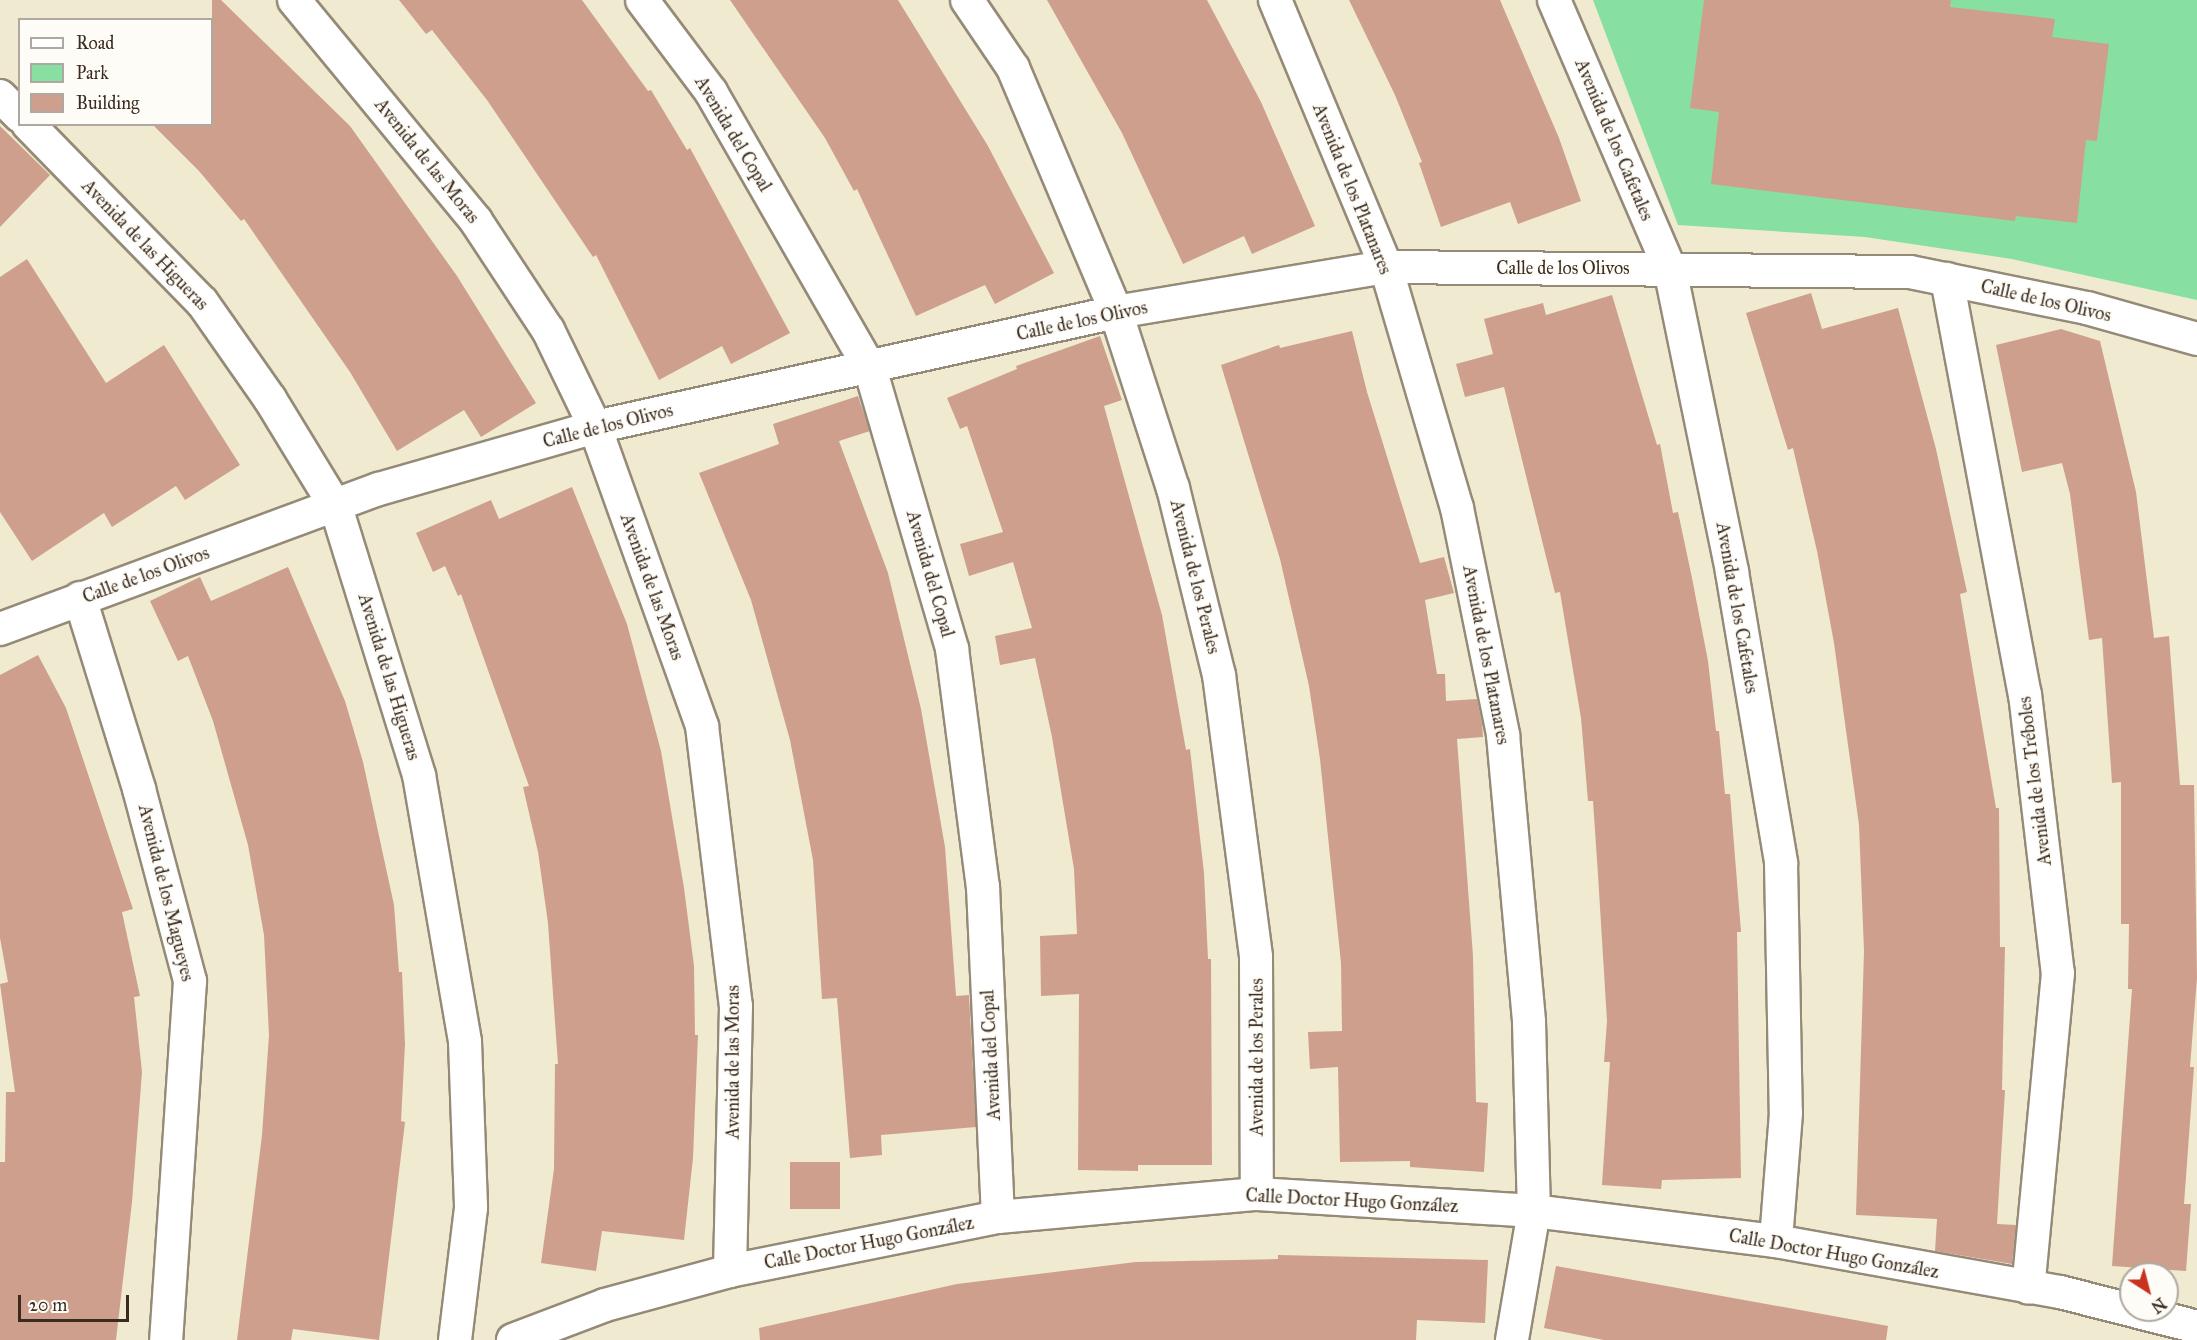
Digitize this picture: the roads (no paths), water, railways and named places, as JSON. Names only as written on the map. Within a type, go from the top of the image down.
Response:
[{"type":"street","name":"Avenida de las Moras","points":[[294,0],[476,221],[548,330],[595,427],[702,726],[736,1006],[730,1271]]},
{"type":"street","name":"Avenida del Copal","points":[[642,0],[711,92],[870,368],[952,649],[983,887],[998,1217]]},
{"type":"street","name":"Avenida de los Perales","points":[[967,0],[1013,68],[1116,312],[1173,488],[1219,675],[1256,957],[1257,1194]]},
{"type":"street","name":"Avenida de los Platanares","points":[[1275,0],[1386,267],[1457,508],[1503,735],[1529,1022],[1534,1210],[1512,1340]]},
{"type":"street","name":"Avenida de los Cafetales","points":[[1554,0],[1670,269],[1732,572],[1781,863],[1786,1113],[1776,1241]]},
{"type":"street","points":[[0,96],[18,114]]},
{"type":"street","name":"Avenida de las Higueras","points":[[30,126],[202,302],[270,399],[336,507],[419,775],[465,1042],[471,1208],[455,1340]]},
{"type":"street","name":"Calle de los Olivos","points":[[0,629],[80,598],[336,507],[379,489],[595,427],[1116,312],[1386,267],[1910,272],[2087,308],[2197,339]]},
{"type":"street","name":"Avenida de los Tréboles","points":[[1947,279],[2025,694],[2058,973],[2028,1288]]},
{"type":"street","name":"Avenida de los Magueyes","points":[[80,598],[139,789],[190,981],[166,1340]]},
{"type":"street","name":"Calle Doctor Hugo González","points":[[513,1340],[605,1305],[730,1271],[998,1217],[1257,1194],[1534,1210],[1776,1241],[2028,1288],[2197,1327]]}]
